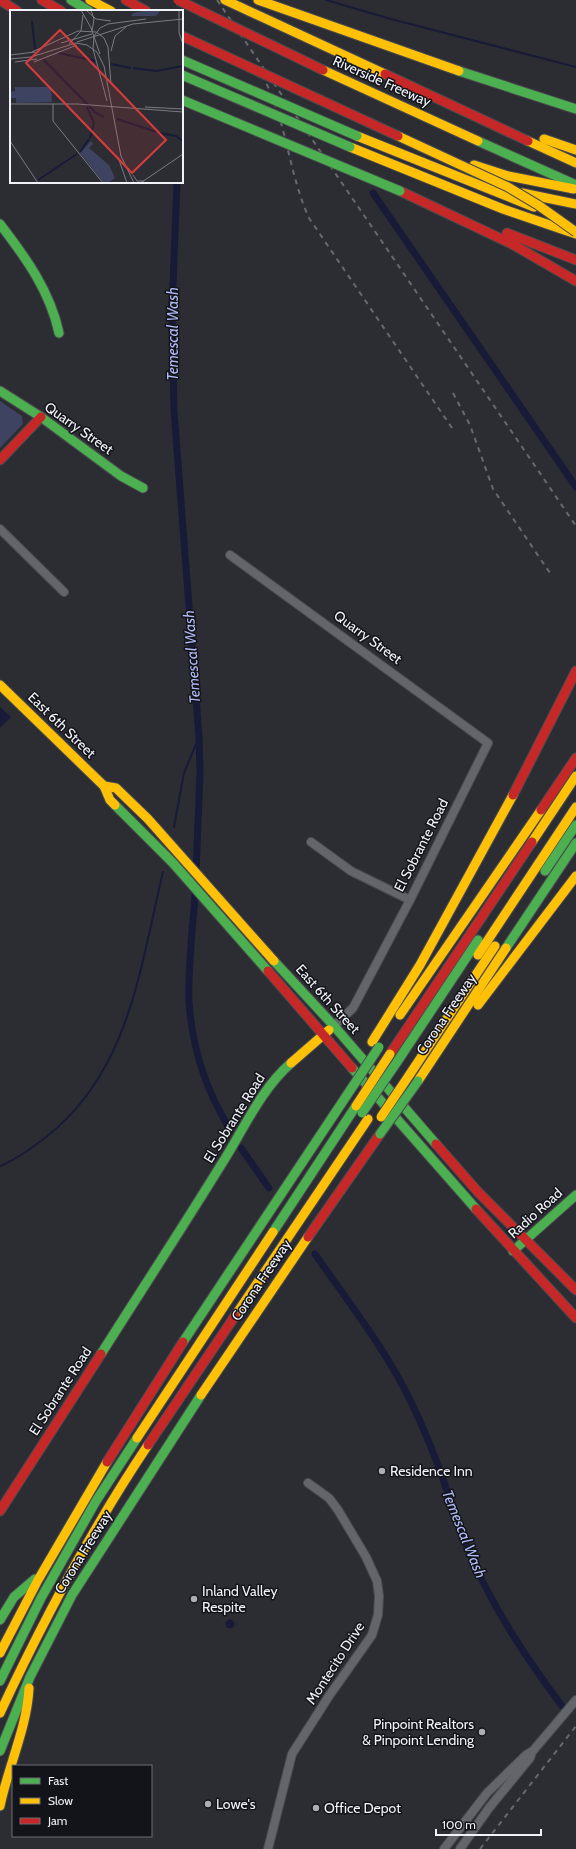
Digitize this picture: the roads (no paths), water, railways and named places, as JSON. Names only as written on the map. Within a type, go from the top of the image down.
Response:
[{"type":"main road","points":[[0,0],[15,10]]},
{"type":"main road","points":[[42,0],[59,10]]},
{"type":"main road","points":[[72,0],[87,10]]},
{"type":"main road","points":[[90,0],[108,10]]},
{"type":"main road","points":[[129,0],[145,10]]},
{"type":"main road","name":"Riverside Freeway","points":[[178,0],[323,70],[576,185]]},
{"type":"main road","points":[[225,0],[576,163]]},
{"type":"main road","points":[[258,0],[466,74],[576,109]]},
{"type":"main road","points":[[122,2],[144,10]]},
{"type":"main road","points":[[122,2],[132,10]]},
{"type":"main road","points":[[183,30],[485,170],[576,190]]},
{"type":"main road","points":[[183,30],[510,178],[534,192],[576,224]]},
{"type":"main road","points":[[183,36],[508,187],[538,205],[576,233]]},
{"type":"main road","points":[[183,44],[489,183],[527,195],[576,204]]},
{"type":"main road","points":[[183,60],[357,136],[576,224]]},
{"type":"main road","points":[[183,75],[350,147],[503,209],[576,233]]},
{"type":"main road","points":[[390,77],[486,117],[576,150]]},
{"type":"main road","points":[[183,100],[400,191],[576,260]]},
{"type":"main road","points":[[400,191],[517,247],[555,267],[576,281]]},
{"type":"main road","points":[[0,224],[23,256],[45,293],[57,320],[59,334]]},
{"type":"main road","name":"Quarry Street","points":[[0,391],[41,417],[121,476],[143,488]]},
{"type":"main road","points":[[0,460],[41,417]]},
{"type":"main road","points":[[376,1044],[508,804],[576,671]]},
{"type":"main road","name":"East 6th Street","points":[[0,685],[104,786],[110,800],[132,820],[176,866],[513,1251],[576,1318]]},
{"type":"main road","points":[[376,1044],[575,759]]},
{"type":"main road","points":[[0,1713],[26,1655],[70,1573],[136,1462],[277,1240],[312,1202],[356,1106],[576,776]]},
{"type":"main road","name":"East 6th Street","points":[[104,786],[116,788],[177,851],[334,1026],[478,1192],[576,1290]]},
{"type":"main road","points":[[0,1681],[45,1591],[96,1501],[277,1240],[312,1202],[365,1116],[574,803]]},
{"type":"main road","points":[[542,877],[576,825]]},
{"type":"main road","name":"Corona Freeway","points":[[0,1751],[30,1677],[72,1595],[167,1445],[288,1259],[312,1202],[377,1130],[418,1081],[576,843]]},
{"type":"main road","points":[[460,1019],[481,1003],[576,876]]},
{"type":"main road","points":[[377,1130],[410,1074],[516,916]]},
{"type":"main road","name":"El Sobrante Road","points":[[0,1511],[222,1164],[262,1097],[283,1070],[334,1026]]},
{"type":"main road","name":"Corona Freeway","points":[[0,1653],[65,1530],[128,1425],[264,1223],[347,1095],[359,1075],[363,1056],[376,1044]]},
{"type":"main road","name":"Radio Road","points":[[513,1251],[576,1196]]},
{"type":"main road","points":[[102,1520],[113,1508],[288,1259]]},
{"type":"main road","points":[[0,1620],[14,1597],[40,1575]]},
{"type":"main road","points":[[0,1806],[5,1782],[28,1708],[30,1677]]},
{"type":"street","points":[[0,529],[64,592]]},
{"type":"street","name":"Quarry Street","points":[[230,555],[488,743]]},
{"type":"street","name":"El Sobrante Road","points":[[334,1026],[353,1008],[410,900],[488,743]]},
{"type":"street","points":[[311,842],[351,871],[410,900]]},
{"type":"street","name":"Montecito Drive","points":[[268,1849],[292,1754],[329,1696],[372,1635],[378,1615],[379,1596],[377,1581],[366,1557],[338,1510],[329,1498],[308,1483]]},
{"type":"street","points":[[444,1849],[487,1793],[526,1755],[532,1752],[556,1726],[576,1700]]},
{"type":"street","points":[[460,1849],[489,1808],[530,1758],[532,1752]]},
{"type":"waterway","points":[[326,0],[391,19],[576,67]]},
{"type":"waterway","name":"Temescal Wash","points":[[177,183],[172,312],[174,411],[199,737],[200,771],[196,873]]},
{"type":"waterway","points":[[373,193],[576,487]]},
{"type":"waterway","points":[[174,827],[184,773],[199,737]]},
{"type":"waterway","points":[[0,1166],[24,1153],[46,1137],[74,1111],[96,1082],[113,1050],[127,1016],[138,981],[163,872]]},
{"type":"waterway","name":"Temescal Wash","points":[[195,889],[189,980],[189,1002],[193,1034],[206,1081],[228,1126]]},
{"type":"waterway","name":"Temescal Wash","points":[[241,1148],[269,1188]]},
{"type":"waterway","name":"Temescal Wash","points":[[315,1254],[367,1328],[402,1384],[441,1472],[463,1538],[480,1576],[512,1634],[562,1706]]},
{"type":"railway","points":[[217,0],[576,526]]},
{"type":"railway","points":[[262,75],[277,110],[296,183],[309,218],[452,428]]},
{"type":"railway","points":[[453,393],[470,425],[493,489],[552,576]]},
{"type":"railway","points":[[480,1849],[576,1726]]},
{"type":"place","name":"Residence Inn","points":[[382,1471]]},
{"type":"place","name":"Inland Valley Respite","points":[[194,1599]]},
{"type":"place","name":"Pinpoint Realtors & Pinpoint Lending","points":[[482,1732]]},
{"type":"place","name":"Lowe's","points":[[208,1804]]},
{"type":"place","name":"Office Depot","points":[[316,1808]]}]
